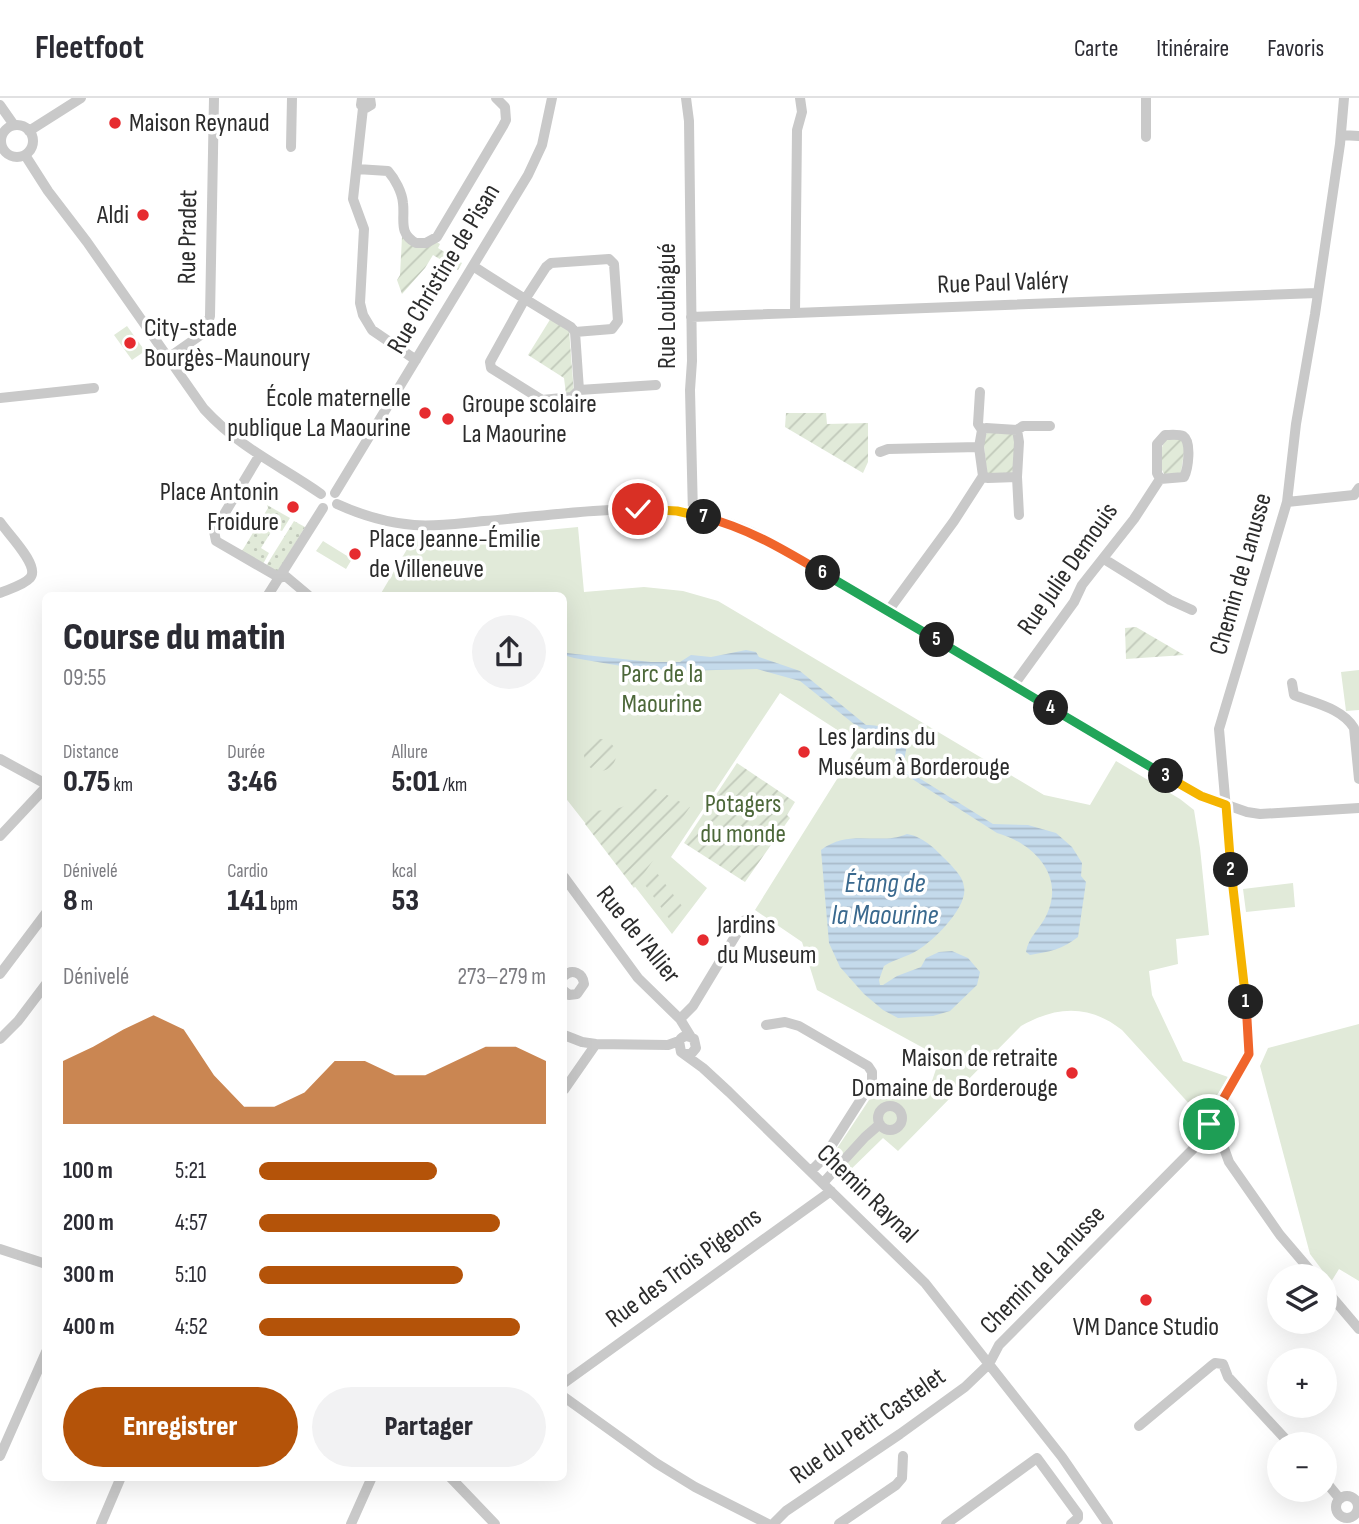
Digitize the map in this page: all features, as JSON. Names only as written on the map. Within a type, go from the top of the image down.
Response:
[{"type":"street","points":[[29,131],[81,98]]},
{"type":"street","name":"Rue Pradet","points":[[168,358],[205,332],[210,316],[214,98]]},
{"type":"street","points":[[291,147],[292,98]]},
{"type":"street","points":[[357,169],[388,171],[402,197],[402,226],[405,235],[416,243],[430,242],[437,237],[506,120],[505,107],[496,98]]},
{"type":"street","name":"Rue Christine de Pisan","points":[[336,498],[536,160],[547,129],[552,98]]},
{"type":"street","name":"Rue Loubiagué","points":[[686,98],[689,121],[693,514]]},
{"type":"street","points":[[794,313],[797,130],[802,112],[800,98]]},
{"type":"street","points":[[1146,98],[1146,137]]},
{"type":"street","name":"Chemin de Lanusse","points":[[1108,1524],[1062,1457],[989,1364],[999,1345],[1199,1143],[1231,1088],[1251,1066],[1255,1055],[1255,1043],[1248,1020],[1219,729],[1287,502],[1296,424],[1341,135],[1344,98]]},
{"type":"street","points":[[369,100],[353,199],[364,229],[359,299],[363,316],[372,330],[416,360]]},
{"type":"street","points":[[0,105],[14,125]]},
{"type":"street","points":[[14,125],[29,131],[33,143],[25,155],[16,157],[2,152],[1,130],[14,125]]},
{"type":"street","points":[[1341,135],[1359,136]]},
{"type":"street","points":[[25,155],[47,191],[87,242],[204,409],[228,433],[259,456],[321,494]]},
{"type":"street","points":[[575,332],[612,329],[618,321],[614,264],[608,259],[551,263],[546,267],[490,362],[491,369],[542,400],[656,384]]},
{"type":"street","points":[[473,266],[571,327],[575,332],[578,393]]},
{"type":"street","name":"Rue Paul Valéry","points":[[691,317],[1317,293]]},
{"type":"street","points":[[0,397],[94,388]]},
{"type":"street","points":[[888,611],[954,521],[983,476],[979,447],[982,430],[978,424],[980,392]]},
{"type":"street","points":[[982,430],[1050,426]]},
{"type":"street","points":[[1017,430],[1018,515]]},
{"type":"street","name":"Rue Julie Demouis","points":[[1013,686],[1074,602],[1082,585],[1134,519],[1160,479],[1184,477],[1187,471],[1188,445],[1182,435],[1165,435],[1157,444],[1157,473],[1160,479]]},
{"type":"street","points":[[880,452],[888,449],[979,447]]},
{"type":"street","points":[[259,456],[214,531],[214,537],[216,541],[303,592]]},
{"type":"street","points":[[983,476],[1017,477]]},
{"type":"street","points":[[1287,502],[1354,495],[1359,488]]},
{"type":"street","points":[[323,508],[319,500],[321,494],[329,490],[336,498],[378,518],[416,525],[638,509],[693,514],[738,526],[760,536],[1192,791],[1226,805],[1260,814],[1359,808]]},
{"type":"street","points":[[323,508],[333,509],[336,498]]},
{"type":"street","points":[[270,592],[323,508]]},
{"type":"street","points":[[0,593],[33,576],[33,570],[15,541],[2,529]]},
{"type":"street","points":[[1104,559],[1170,600],[1192,610]]},
{"type":"street","points":[[1292,683],[1294,695],[1338,712],[1350,722],[1359,779]]},
{"type":"street","points":[[0,759],[42,784]]},
{"type":"street","points":[[0,836],[42,790]]},
{"type":"street","name":"Rue de l'Allier","points":[[567,881],[638,978],[680,1019],[685,1045]]},
{"type":"street","points":[[0,974],[42,918]]},
{"type":"street","points":[[680,1019],[693,1006],[745,919]]},
{"type":"street","points":[[567,973],[575,972],[582,977],[583,984],[577,994],[567,993]]},
{"type":"street","points":[[0,1040],[42,989]]},
{"type":"street","points":[[766,1026],[785,1022],[799,1027],[868,1066],[872,1072],[872,1082],[824,1158],[811,1171]]},
{"type":"street","points":[[567,1036],[596,1044],[685,1045]]},
{"type":"street","points":[[567,1086],[596,1044]]},
{"type":"street","name":"Chemin Raynal","points":[[685,1045],[703,1068],[925,1283],[989,1364]]},
{"type":"street","name":"Rue des Trois Pigeons","points":[[567,1380],[827,1187],[865,1137],[880,1124]]},
{"type":"street","points":[[1209,1124],[1226,1149],[1229,1162],[1280,1236],[1304,1264]]},
{"type":"street","points":[[0,1249],[42,1259]]},
{"type":"street","points":[[1337,1303],[1359,1329]]},
{"type":"street","points":[[0,1456],[42,1361]]},
{"type":"street","points":[[1139,1426],[1215,1363],[1223,1364],[1228,1377],[1279,1432]]},
{"type":"street","name":"Rue du Petit Castelet","points":[[764,1523],[786,1511],[930,1413],[965,1387],[989,1364]]},
{"type":"street","points":[[567,1399],[656,1463],[764,1523]]},
{"type":"street","points":[[839,1524],[896,1485],[902,1478],[903,1456]]},
{"type":"street","points":[[950,1521],[1037,1458],[1078,1514],[1078,1518],[1071,1524]]},
{"type":"street","points":[[101,1524],[119,1481]]},
{"type":"street","points":[[351,1524],[370,1481]]},
{"type":"street","points":[[454,1481],[493,1523]]},
{"type":"street","points":[[1337,1495],[1340,1499]]},
{"type":"street","points":[[1350,1496],[1356,1500],[1359,1507],[1353,1516],[1343,1517],[1337,1508],[1340,1499],[1350,1496]]},
{"type":"green space","points":[[402,237],[435,241],[440,244],[438,248],[462,263],[458,270],[433,255],[402,294],[397,280],[400,275]]},
{"type":"green space","points":[[551,318],[569,330],[574,393],[566,394],[564,378],[528,355]]},
{"type":"green space","name":"City-stade Bourgès-Maunoury","points":[[127,326],[145,351],[132,360],[114,335]]},
{"type":"green space","points":[[786,413],[826,413],[827,424],[868,423],[868,462],[863,473],[785,427]]},
{"type":"green space","points":[[988,432],[1015,434],[1016,465],[1011,474],[987,473],[983,437]]},
{"type":"green space","points":[[1180,438],[1185,446],[1181,473],[1164,474],[1160,461],[1164,442],[1166,439]]},
{"type":"green space","points":[[267,505],[290,518],[282,531],[277,529],[271,532],[261,548],[269,553],[263,564],[242,551],[268,508]]},
{"type":"green space","points":[[294,521],[305,527],[277,573],[266,566]]},
{"type":"green space","name":"Parc de la Maourine","points":[[578,527],[584,592],[644,587],[683,591],[718,601],[1044,795],[1090,805],[1116,761],[1180,799],[1194,810],[1209,935],[1176,939],[1178,964],[1149,971],[1152,995],[1183,1061],[1228,1077],[1203,1119],[1122,1030],[1085,1012],[1060,1012],[1034,1019],[1021,1026],[898,1151],[883,1138],[840,1180],[826,1165],[869,1100],[882,1086],[930,1087],[940,1057],[817,990],[802,942],[755,910],[859,744],[780,693],[671,857],[707,888],[672,934],[567,800],[567,592],[382,592],[413,539],[454,539]]},
{"type":"green space","points":[[323,541],[352,559],[346,569],[316,551]]},
{"type":"green space","points":[[1136,627],[1184,655],[1126,659],[1125,628]]},
{"type":"green space","points":[[1359,670],[1359,710],[1346,711],[1341,672]]},
{"type":"green space","points":[[600,739],[611,744],[616,755],[611,766],[600,771],[589,766],[584,755],[589,744]]},
{"type":"green space","name":"Potagers du monde","points":[[737,763],[795,802],[787,815],[790,818],[745,882],[684,843]]},
{"type":"green space","points":[[650,786],[690,807],[634,888],[585,824],[591,810],[609,810],[624,806],[638,798]]},
{"type":"green space","points":[[652,872],[657,873],[685,910],[673,924],[643,882]]},
{"type":"green space","points":[[1293,883],[1295,907],[1246,912],[1243,889]]},
{"type":"green space","points":[[1359,1024],[1359,1281],[1339,1269],[1337,1272],[1337,1264],[1318,1264],[1310,1254],[1260,1066],[1268,1048]]},
{"type":"water","points":[[746,650],[800,671],[866,725],[883,727],[904,739],[907,744],[903,768],[993,824],[1028,825],[1056,833],[1072,847],[1082,863],[1081,876],[1086,882],[1078,937],[1050,951],[1030,955],[1026,952],[1029,942],[1047,914],[1051,900],[1052,886],[1042,863],[1023,844],[997,833],[895,768],[896,745],[854,724],[800,681],[757,669],[675,671],[627,667],[574,658],[567,656],[567,653],[651,662],[680,662],[691,655],[711,657]]},
{"type":"water","name":"Étang de la Maourine","points":[[907,834],[925,841],[950,864],[962,880],[964,895],[955,913],[932,939],[914,952],[884,966],[880,985],[921,967],[926,958],[939,952],[952,951],[968,958],[980,972],[977,985],[950,1011],[933,1016],[898,1018],[883,1010],[864,994],[840,967],[829,943],[821,850],[843,840]]},
{"type":"place","name":"Maison Reynaud","points":[[115,123]]},
{"type":"place","name":"Aldi","points":[[143,215]]},
{"type":"place","name":"City-stade Bourgès-Maunoury","points":[[130,343]]},
{"type":"place","name":"École maternelle publique La Maourine","points":[[425,413]]},
{"type":"place","name":"Groupe scolaire La Maourine","points":[[448,419]]},
{"type":"place","name":"Place Antonin Froidure","points":[[293,507]]},
{"type":"place","name":"Place Jeanne-Émilie de Villeneuve","points":[[355,554]]},
{"type":"place","name":"Les Jardins du Muséum à Borderouge","points":[[804,752]]},
{"type":"place","name":"Jardins du Museum","points":[[703,940]]},
{"type":"place","name":"Maison de retraite Domaine de Borderouge","points":[[1072,1073]]},
{"type":"place","name":"VM Dance Studio","points":[[1146,1300]]},
{"type":"route","points":[[638,509],[693,514],[738,526],[760,536],[1192,791],[1226,805],[1250,1048],[1231,1088],[1209,1124]]}]
